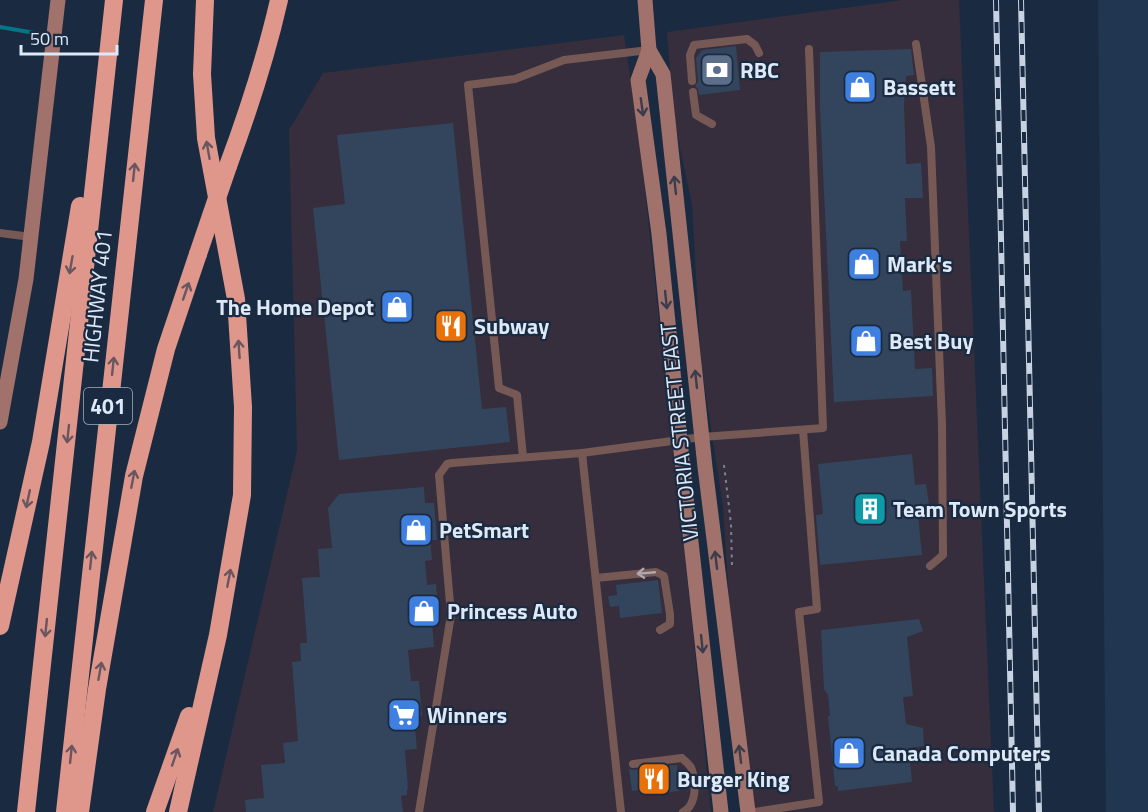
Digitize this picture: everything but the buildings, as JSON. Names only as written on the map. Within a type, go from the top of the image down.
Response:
[{"type":"highway","points":[[0,626],[41,441],[113,0]]},
{"type":"highway","name":"HIGHWAY 401","points":[[26,812],[113,0]]},
{"type":"highway","name":"HIGHWAY 401","points":[[65,812],[154,0]]},
{"type":"highway","points":[[177,812],[218,635],[242,495],[243,407],[236,299],[206,138],[202,74],[205,0]]},
{"type":"highway","points":[[80,812],[97,689],[134,476],[166,349],[268,45],[279,0]]},
{"type":"highway","points":[[155,812],[218,635]]},
{"type":"main road","points":[[0,422],[26,279],[58,0]]},
{"type":"main road","name":"VICTORIA STREET EAST","points":[[645,0],[649,50],[638,80],[659,234],[721,812]]},
{"type":"main road","name":"VICTORIA STREET EAST","points":[[649,50],[663,74],[702,437],[748,812]]},
{"type":"lane","points":[[692,81],[690,55],[694,45],[747,39],[755,45],[759,53]]},
{"type":"lane","points":[[916,44],[931,147],[942,423],[943,555],[930,566]]},
{"type":"lane","points":[[418,812],[451,615],[439,475],[447,464],[582,453],[702,437],[823,428],[809,49]]},
{"type":"lane","points":[[524,457],[517,395],[500,388],[468,85],[515,79],[564,60],[649,50]]},
{"type":"lane","points":[[693,92],[696,115],[712,124]]},
{"type":"lane","points":[[0,233],[31,237]]},
{"type":"lane","points":[[755,812],[783,810],[819,802],[799,612],[817,609],[803,430]]},
{"type":"lane","points":[[582,453],[621,812]]},
{"type":"lane","points":[[596,578],[656,573],[664,576],[670,624],[660,630]]},
{"type":"lane","points":[[633,764],[682,758],[692,768],[694,798],[688,810],[683,812]]},
{"type":"shaded area","points":[[903,0],[959,0],[994,812],[750,812],[732,647],[723,507],[701,363],[692,205],[674,120],[667,32]]},
{"type":"shaded area","points":[[1098,0],[1148,0],[1148,812],[1106,812]]},
{"type":"shaded area","points":[[624,35],[640,144],[711,812],[213,812],[297,451],[289,130],[323,73]]},
{"type":"waterway","points":[[0,27],[35,33]]},
{"type":"railway","points":[[996,0],[1013,812]]},
{"type":"railway","points":[[1021,0],[1039,812]]},
{"type":"place","name":"RBC","points":[[717,70]]},
{"type":"place","name":"Bassett","points":[[860,87]]},
{"type":"place","name":"Mark's","points":[[864,264]]},
{"type":"place","name":"The Home Depot","points":[[397,307]]},
{"type":"place","name":"Subway","points":[[451,326]]},
{"type":"place","name":"Best Buy","points":[[866,341]]},
{"type":"place","name":"Team Town Sports","points":[[870,509]]},
{"type":"place","name":"PetSmart","points":[[416,530]]},
{"type":"place","name":"Princess Auto","points":[[424,611]]},
{"type":"place","name":"Winners","points":[[404,715]]},
{"type":"place","name":"Canada Computers","points":[[849,753]]},
{"type":"place","name":"Burger King","points":[[654,779]]}]
